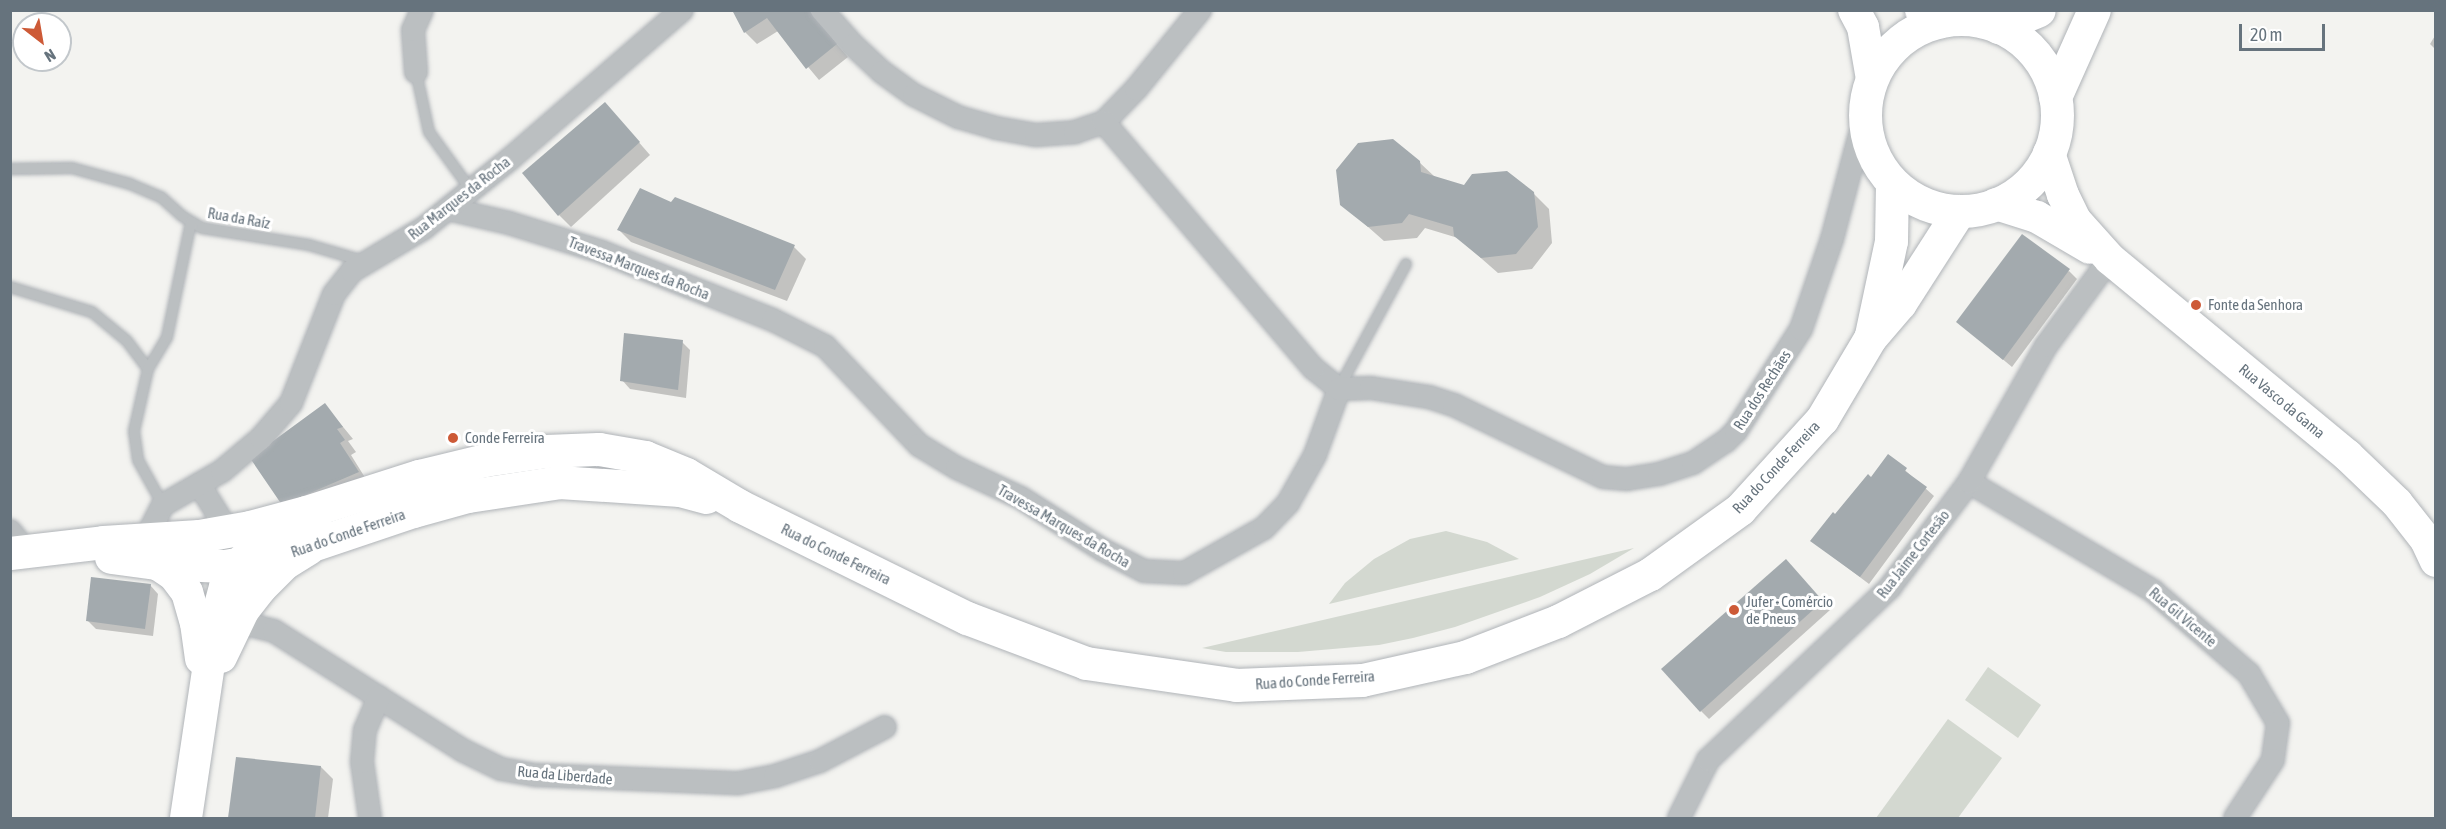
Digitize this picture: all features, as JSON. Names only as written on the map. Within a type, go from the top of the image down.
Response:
[{"type":"main road","points":[[1998,27],[2039,10]]},
{"type":"main road","points":[[2055,97],[2094,10]]},
{"type":"main road","points":[[1961,19],[1998,27],[2029,48],[2045,71],[2055,97],[2057,116],[2049,153],[2028,184],[2014,195],[1996,204],[1959,211],[1923,204],[1892,183],[1872,152],[1865,115],[1872,79],[1882,61],[1908,35],[1942,21],[1961,19]]},
{"type":"main road","name":"Rua do Conde Ferreira","points":[[1870,338],[1891,241],[1892,183]]},
{"type":"main road","name":"Rua do Conde Ferreira","points":[[150,552],[306,512],[430,473],[485,460],[546,451],[599,449],[645,457],[686,474],[740,506],[967,618],[1086,663],[1236,686],[1362,680],[1465,657],[1558,621],[1650,574],[1740,509],[1822,419],[1870,338],[1900,303],[1959,211]]},
{"type":"main road","name":"Rua do Conde Ferreira","points":[[24,546],[150,552],[224,566],[273,558],[413,511],[468,496],[559,482],[680,490],[740,506]]},
{"type":"street","points":[[416,72],[413,30],[422,10]]},
{"type":"street","name":"Rua Marques da Rocha","points":[[163,505],[222,471],[261,438],[291,403],[334,294],[352,271],[424,228],[682,10]]},
{"type":"street","points":[[822,10],[853,45],[882,72],[914,95],[958,117],[996,128],[1036,135],[1075,132],[1104,122],[1136,89],[1200,10]]},
{"type":"street","points":[[1854,10],[1863,27],[1872,79]]},
{"type":"street","points":[[1922,10],[1961,19]]},
{"type":"street","name":"Rua dos Rechães","points":[[1339,389],[1371,388],[1430,397],[1454,405],[1603,477],[1627,479],[1659,474],[1693,463],[1726,441],[1736,431],[1802,328],[1832,239],[1865,115]]},
{"type":"street","points":[[1104,122],[1313,368],[1339,389]]},
{"type":"street","name":"Rua Vasco da Gama","points":[[2049,153],[2063,195],[2075,220],[2110,259],[2347,455],[2397,503],[2432,547]]},
{"type":"street","name":"Rua Vasco da Gama","points":[[1996,204],[2037,217],[2110,259]]},
{"type":"street","name":"Travessa Marques da Rocha","points":[[448,209],[509,223],[602,252],[773,320],[825,346],[919,445],[957,468],[1021,498],[1103,550],[1144,572],[1184,573],[1264,528],[1288,503],[1315,455],[1339,389]]},
{"type":"street","name":"Rua Jaime Cortesão","points":[[1679,819],[1708,760],[1890,587],[1969,482],[2046,346],[2110,259]]},
{"type":"street","name":"Rua do Conde Ferreira","points":[[240,563],[257,546],[292,529],[438,485],[504,471],[546,451]]},
{"type":"street","name":"Rua Gil Vicente","points":[[1969,482],[2153,591],[2249,674],[2278,723],[2273,760],[2235,819]]},
{"type":"street","points":[[199,484],[228,531]]},
{"type":"street","points":[[163,505],[150,552],[174,575],[187,592],[196,623],[204,693]]},
{"type":"street","points":[[204,693],[238,622],[260,589],[285,564],[319,542]]},
{"type":"street","points":[[186,819],[215,624],[225,587],[240,563]]},
{"type":"street","name":"Rua da Liberdade","points":[[238,622],[274,631],[462,750],[501,769],[536,775],[739,783],[775,776],[820,761],[885,727]]},
{"type":"street","points":[[370,819],[362,762],[365,730],[379,697]]},
{"type":"lane","points":[[416,72],[429,132],[471,190]]},
{"type":"lane","name":"Rua da Raíz","points":[[10,169],[72,168],[130,184],[161,197],[191,222],[202,228],[309,245],[367,262]]},
{"type":"lane","points":[[163,505],[138,460],[134,431],[148,369],[167,337],[191,222]]},
{"type":"lane","points":[[1339,389],[1406,264]]},
{"type":"lane","points":[[10,287],[92,312],[127,341],[148,369]]},
{"type":"shaded area","points":[[1446,531],[1487,542],[1519,559],[1329,604],[1345,583],[1374,559],[1410,539]]},
{"type":"shaded area","points":[[1634,548],[1590,574],[1540,597],[1455,627],[1413,638],[1379,645],[1298,652],[1226,652],[1202,648]]},
{"type":"shaded area","points":[[1988,667],[2041,705],[2018,738],[1965,700]]},
{"type":"shaded area","points":[[1948,719],[2002,758],[1958,818],[1876,818]]},
{"type":"building","points":[[732,10],[809,10],[837,44],[806,69],[767,18],[744,33]]},
{"type":"building","points":[[605,102],[640,142],[558,216],[522,173]]},
{"type":"building","points":[[1393,139],[1420,161],[1421,172],[1464,185],[1472,174],[1507,171],[1534,192],[1538,227],[1516,254],[1481,258],[1454,236],[1453,227],[1409,214],[1402,223],[1368,227],[1340,205],[1336,170],[1358,143]]},
{"type":"building","points":[[640,188],[671,202],[675,197],[795,245],[775,290],[617,230]]},
{"type":"building","points":[[2022,234],[2070,269],[2003,360],[1956,322]]},
{"type":"building","points":[[624,333],[683,340],[678,390],[620,381]]},
{"type":"building","points":[[325,403],[343,427],[337,429],[345,440],[340,443],[359,472],[282,505],[250,458]]},
{"type":"building","points":[[1888,454],[1907,468],[1905,471],[1927,487],[1860,577],[1810,541],[1868,474],[1871,477]]},
{"type":"building","points":[[1786,559],[1823,601],[1700,712],[1661,669]]},
{"type":"building","points":[[91,577],[151,584],[145,629],[86,621]]},
{"type":"building","points":[[236,757],[321,766],[315,818],[228,818]]},
{"type":"place","name":"Fonte da Senhora","points":[[2196,305]]},
{"type":"place","name":"Conde Ferreira","points":[[453,438]]},
{"type":"place","name":"Jufer - Comércio de Pneus","points":[[1734,610]]}]
